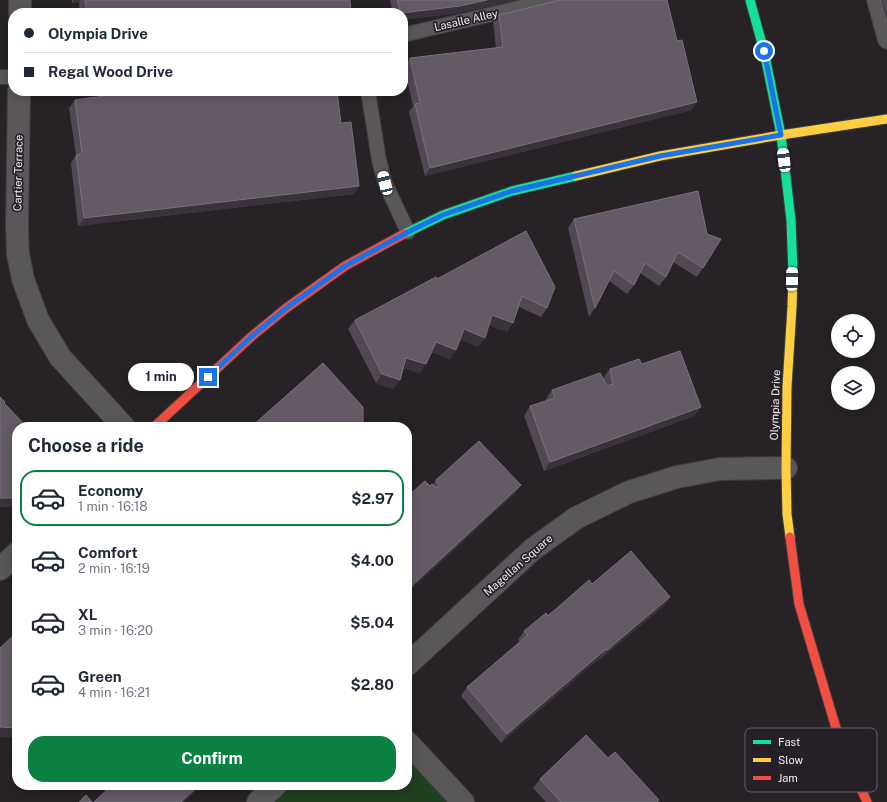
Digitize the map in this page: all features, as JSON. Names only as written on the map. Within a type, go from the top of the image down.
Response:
[{"type":"street","name":"Olympia Drive","points":[[750,0],[764,51],[781,135],[791,220],[793,265],[787,387],[786,468],[788,514],[798,604],[836,728]]},
{"type":"street","name":"Cartier Terrace","points":[[19,96],[17,226],[9,254],[23,279],[38,320],[60,357],[119,422]]},
{"type":"street","points":[[159,422],[251,337],[285,309],[345,266],[443,215],[512,191],[660,156],[781,135],[887,119]]},
{"type":"street","name":"Magellan Square","points":[[412,660],[533,549],[576,518],[629,492],[677,477],[720,469],[786,468]]},
{"type":"street","points":[[0,569],[12,558]]},
{"type":"street","points":[[412,747],[463,802]]},
{"type":"street","points":[[258,802],[271,790]]},
{"type":"street","name":"Olympia Drive","points":[[862,792],[866,802]]},
{"type":"lane","name":"Lasalle Alley","points":[[408,34],[552,0]]},
{"type":"lane","points":[[874,0],[885,40],[887,42]]},
{"type":"lane","points":[[369,96],[379,160],[385,183],[408,232]]},
{"type":"green space","points":[[412,747],[463,802],[258,802],[271,790],[412,790]]},
{"type":"building","points":[[85,0],[350,0],[351,8],[86,8]]},
{"type":"building","points":[[397,0],[487,0],[460,6],[408,12],[408,8],[399,8]]},
{"type":"building","points":[[560,0],[667,0],[677,41],[682,40],[697,102],[430,168],[415,104],[420,103],[410,58],[503,47],[499,15]]},
{"type":"building","points":[[104,96],[338,96],[341,123],[351,122],[359,186],[84,218],[76,155],[82,154],[75,100]]},
{"type":"building","points":[[698,191],[707,234],[721,239],[703,268],[678,252],[666,277],[645,263],[634,285],[614,271],[595,308],[574,219]]},
{"type":"building","points":[[526,231],[555,287],[547,308],[522,296],[513,323],[492,315],[485,338],[464,329],[456,350],[436,342],[426,364],[406,358],[400,380],[382,374],[355,320],[436,277],[437,279]]},
{"type":"building","points":[[680,351],[701,407],[550,462],[530,406],[555,398],[552,390],[600,373],[607,386],[613,384],[610,369],[639,359],[642,364]]},
{"type":"building","points":[[323,363],[363,407],[363,422],[257,422]]},
{"type":"building","points":[[0,397],[22,422],[12,422],[12,498],[0,498]]},
{"type":"building","points":[[479,441],[521,485],[412,585],[412,493],[425,481],[430,486],[432,484],[437,488],[439,486],[436,480]]},
{"type":"building","points":[[631,551],[670,597],[607,650],[606,649],[507,734],[467,687],[528,635],[524,631],[546,613],[548,616],[589,580],[592,584]]},
{"type":"building","points":[[12,637],[12,728],[0,727],[0,648]]},
{"type":"building","points":[[586,735],[608,758],[615,752],[659,800],[657,802],[561,802],[540,779]]},
{"type":"building","points":[[107,790],[194,790],[181,802],[94,802]]},
{"type":"building","points":[[86,795],[92,802],[79,802]]},
{"type":"traffic: fast","points":[[750,0],[764,51],[781,135],[791,220],[793,273]]},
{"type":"traffic: fast","points":[[404,234],[443,215],[512,191],[576,176]]},
{"type":"traffic: slow","points":[[576,176],[660,156],[781,135],[887,119]]},
{"type":"traffic: slow","points":[[790,537],[787,514],[786,468],[787,387],[793,273]]},
{"type":"traffic: jam","points":[[159,422],[251,337],[285,309],[345,266],[404,234]]},
{"type":"traffic: jam","points":[[790,537],[799,604],[836,728]]},
{"type":"traffic: jam","points":[[863,792],[867,802]]},
{"type":"route","points":[[208,377],[251,337],[285,309],[345,266],[443,215],[512,191],[660,156],[781,135],[764,51]]}]
